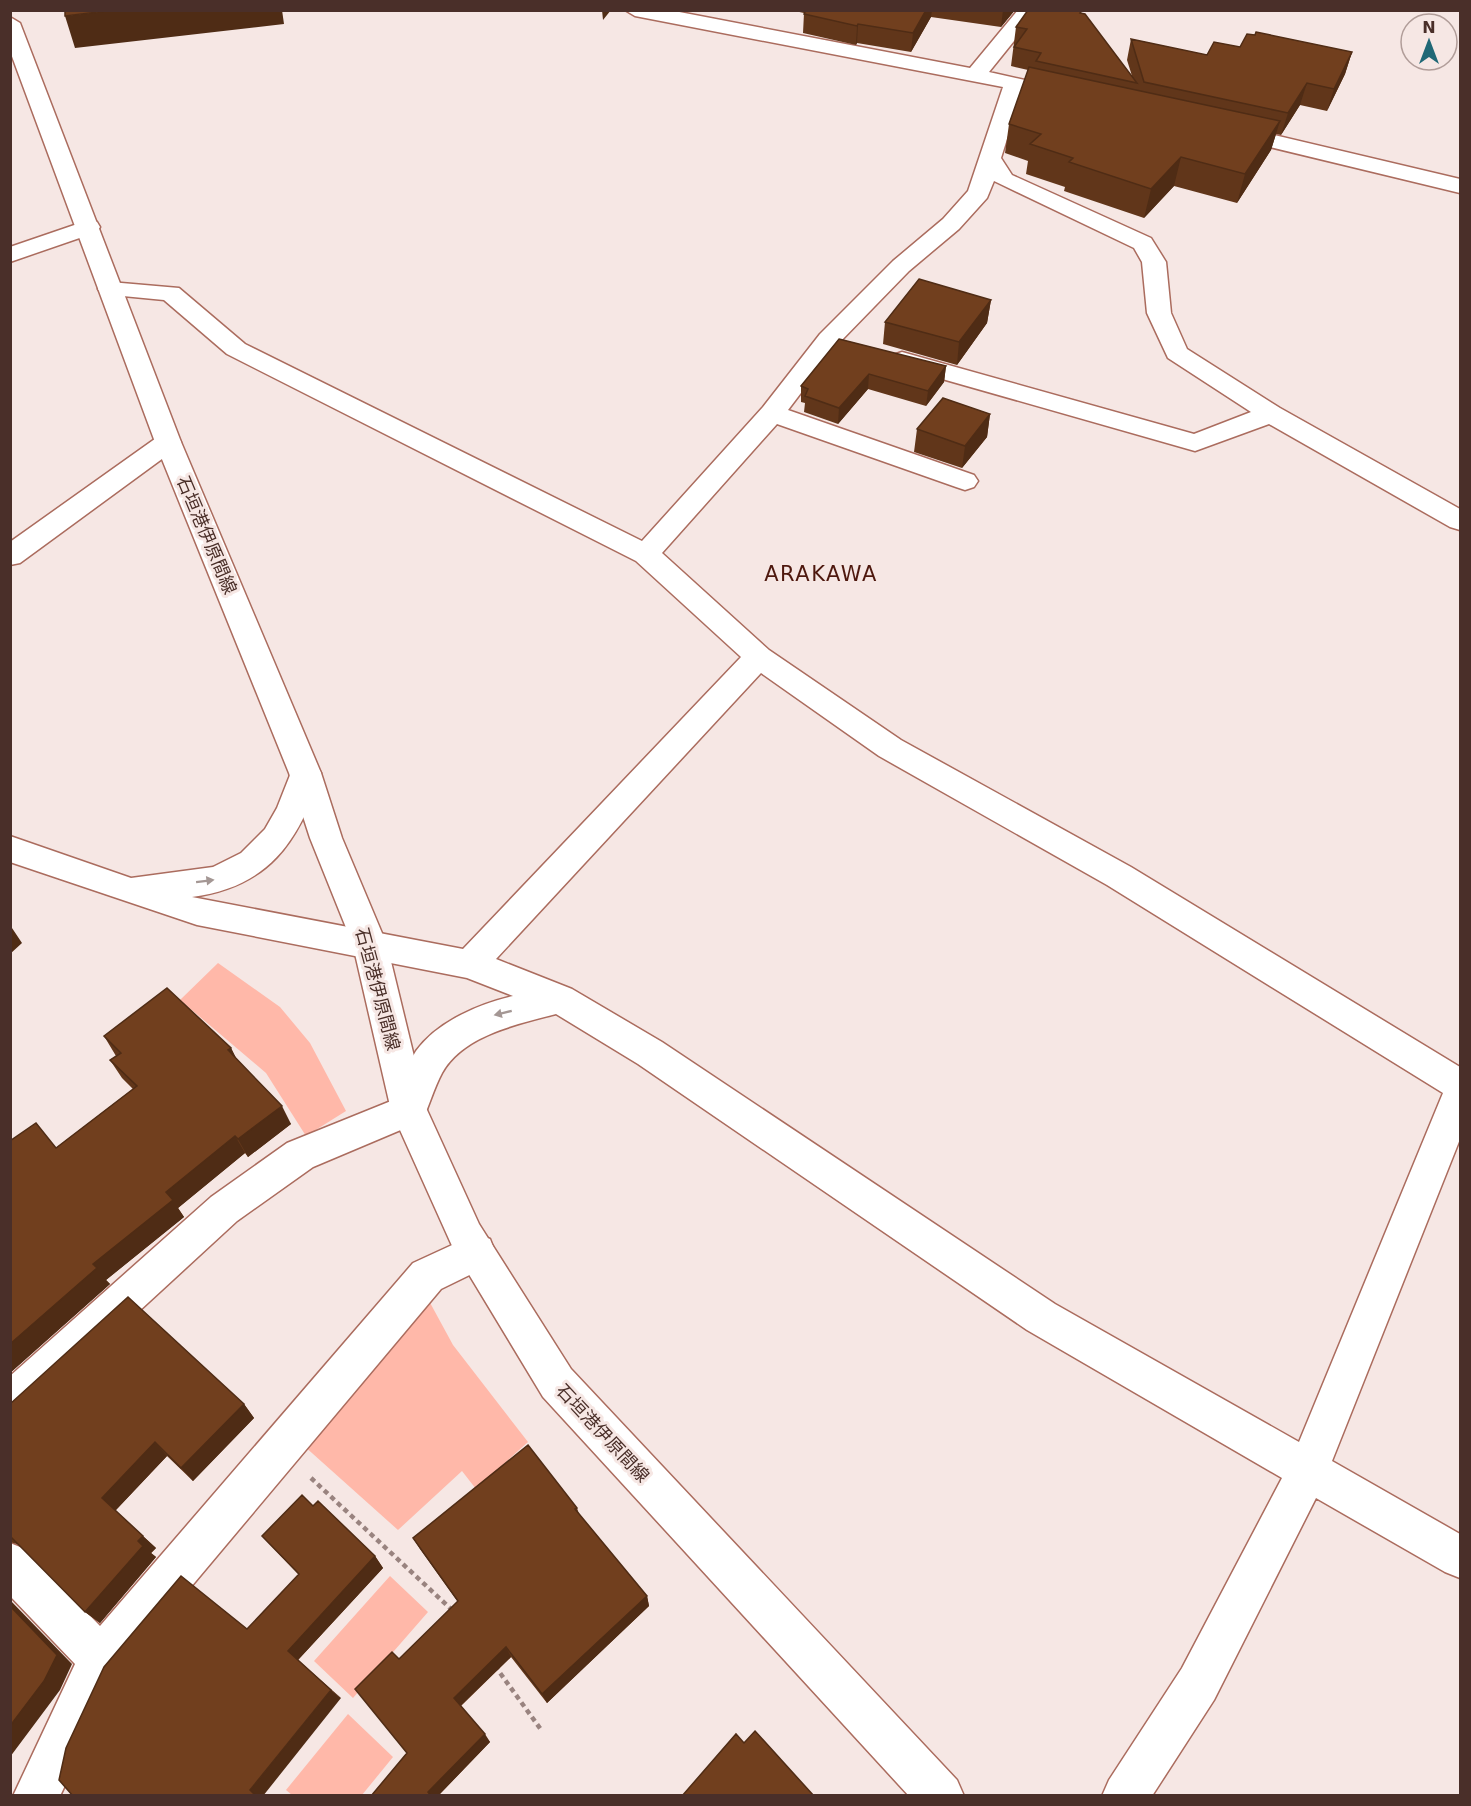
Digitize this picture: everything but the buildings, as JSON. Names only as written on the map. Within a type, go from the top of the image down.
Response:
[{"type":"street","points":[[635,10],[975,75],[1082,98]]},
{"type":"street","points":[[975,75],[1029,10]]},
{"type":"street","name":"石垣港伊原間線","points":[[10,23],[89,227],[168,442],[306,773],[326,838],[370,945],[409,1110],[476,1252],[557,1383],[941,1796]]},
{"type":"street","points":[[646,554],[772,413],[852,345],[901,266],[951,224],[979,193],[1014,84]]},
{"type":"street","points":[[1214,127],[1461,186]]},
{"type":"street","points":[[991,159],[1004,180],[1143,243],[1154,262],[1159,313],[1177,353],[1271,414],[1461,521]]},
{"type":"street","points":[[10,255],[89,227]]},
{"type":"street","points":[[110,288],[171,293],[236,349],[646,554],[759,657],[890,748],[1119,876],[1461,1085]]},
{"type":"street","points":[[852,345],[1195,443],[1271,414]]},
{"type":"street","points":[[772,413],[964,482]]},
{"type":"street","points":[[10,556],[168,442]]},
{"type":"street","points":[[470,964],[759,657]]},
{"type":"street","points":[[126,890],[217,879],[253,862],[272,843],[294,811],[306,773]]},
{"type":"street","points":[[10,849],[126,890],[197,912],[470,964],[560,999],[650,1053],[1041,1317],[1461,1557]]},
{"type":"street","points":[[10,1403],[224,1209],[300,1155],[409,1110],[429,1062],[449,1042],[489,1016],[560,999]]},
{"type":"street","points":[[1125,1796],[1198,1684],[1308,1470],[1461,1095]]},
{"type":"street","points":[[36,1796],[101,1659],[427,1276],[476,1252]]},
{"type":"street","points":[[10,1564],[101,1659]]},
{"type":"path","points":[[280,1448],[458,1616]]},
{"type":"path","points":[[493,1664],[542,1731]]},
{"type":"shaded area","points":[[218,963],[280,1007],[310,1043],[346,1111],[306,1136],[266,1073],[180,1000]]},
{"type":"shaded area","points":[[428,1299],[453,1345],[528,1442],[476,1489],[462,1471],[398,1530],[303,1445]]},
{"type":"shaded area","points":[[390,1576],[428,1612],[353,1698],[314,1661]]},
{"type":"shaded area","points":[[348,1714],[393,1757],[362,1795],[292,1795],[286,1790]]},
{"type":"district","name":"ARAKAWA","points":[[821,574]]}]
